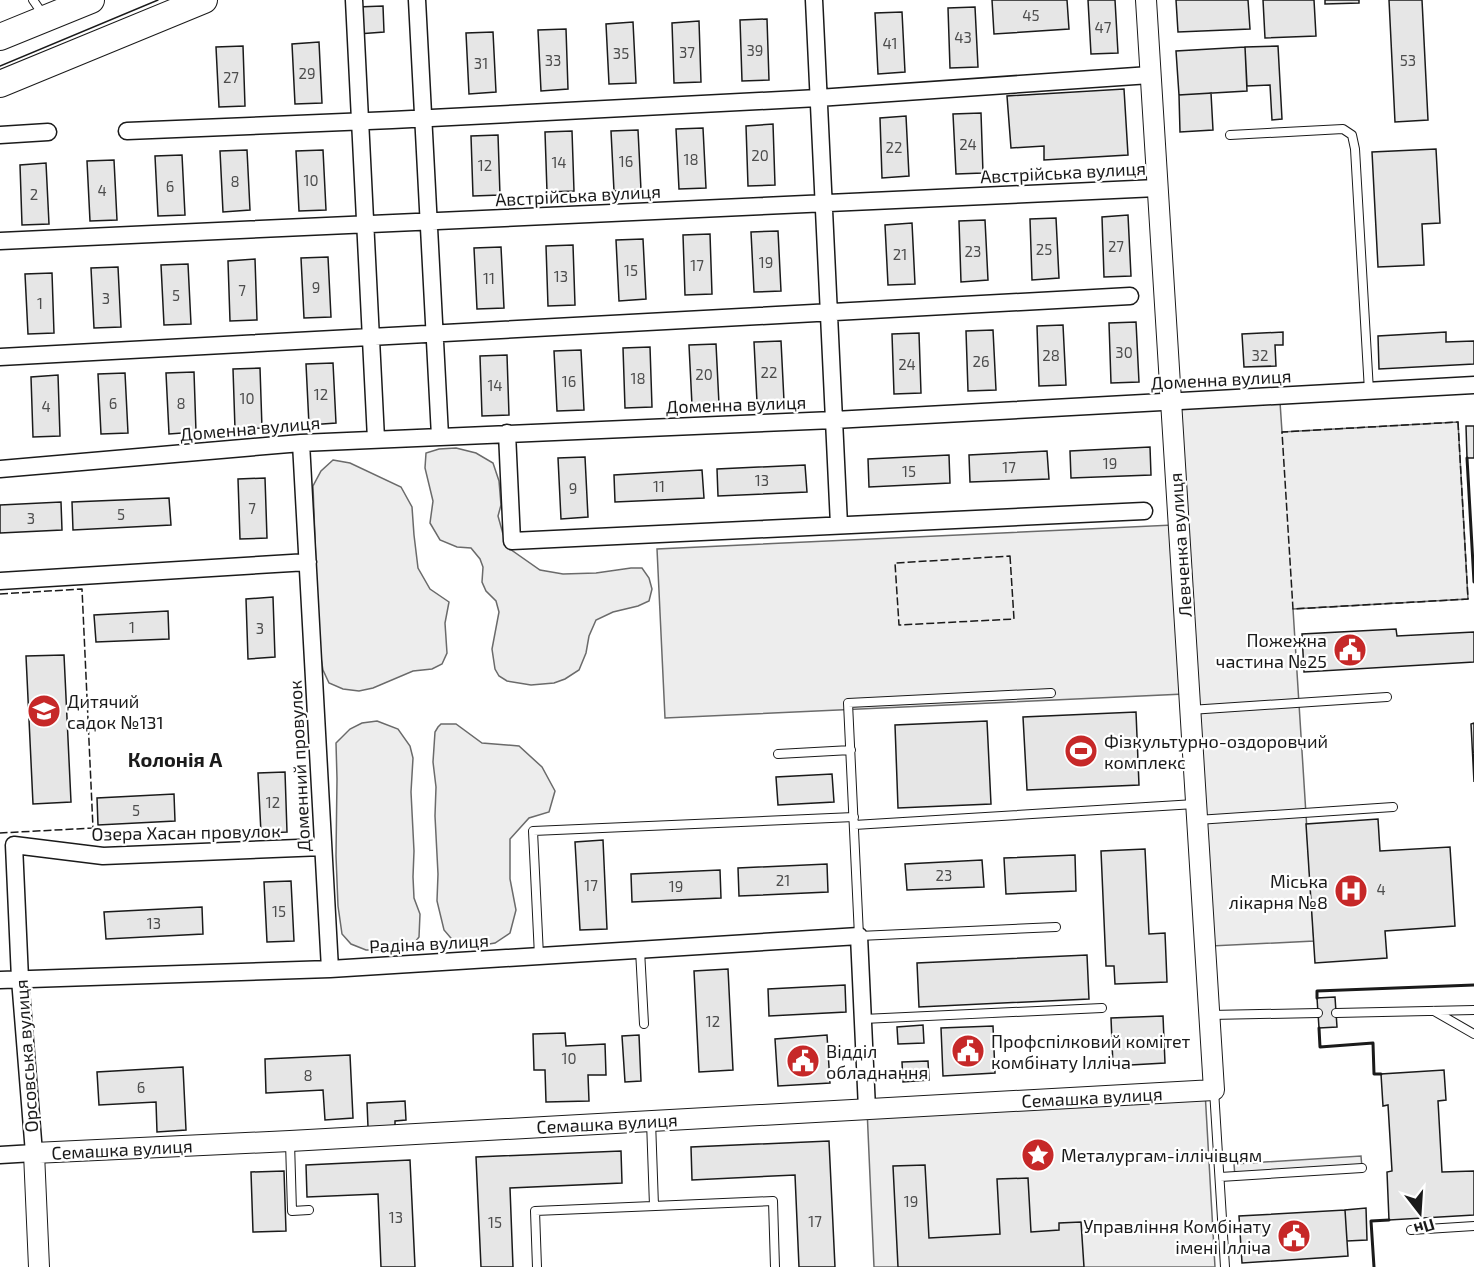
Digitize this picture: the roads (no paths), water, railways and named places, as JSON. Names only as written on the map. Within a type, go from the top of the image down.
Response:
[{"type":"main road","points":[[0,38],[39,9],[91,0]]},
{"type":"main road","points":[[0,84],[204,0]]},
{"type":"street","points":[[354,0],[376,439]]},
{"type":"street","points":[[417,0],[440,436]]},
{"type":"street","points":[[814,0],[838,525]]},
{"type":"street","name":"Левченка вулиця","points":[[1146,0],[1214,1090]]},
{"type":"street","points":[[126,130],[360,121],[818,98],[1150,75]]},
{"type":"street","points":[[0,135],[48,132]]},
{"type":"street","name":"Австрійська вулиця","points":[[0,241],[1157,188]]},
{"type":"street","points":[[0,357],[1130,296]]},
{"type":"street","name":"Доменна вулиця","points":[[0,469],[301,443],[834,420],[1474,385]]},
{"type":"street","points":[[507,434],[512,541],[1144,511]]},
{"type":"street","name":"Доменний провулок","points":[[301,443],[330,969]]},
{"type":"street","points":[[0,581],[308,562]]},
{"type":"street","name":"Озера Хасан провулок","points":[[14,845],[103,856],[323,847]]},
{"type":"street","name":"Орсовська вулиця","points":[[14,845],[20,979],[34,1153],[39,1267]]},
{"type":"street","points":[[859,936],[867,1109]]},
{"type":"street","name":"Радіна вулиця","points":[[0,980],[330,969],[859,936]]},
{"type":"street","name":"Семашка вулиця","points":[[0,1155],[1214,1090]]},
{"type":"lane","points":[[1230,135],[1343,129],[1352,135],[1355,149],[1369,391]]},
{"type":"lane","points":[[1051,693],[848,703],[859,936],[1056,927]]},
{"type":"lane","points":[[1190,710],[1386,697]]},
{"type":"lane","points":[[778,754],[851,750]]},
{"type":"lane","points":[[539,956],[533,831],[1394,807]]},
{"type":"lane","points":[[640,950],[644,1024]]},
{"type":"lane","points":[[863,1019],[1102,1008]]},
{"type":"lane","points":[[1336,1013],[1474,1010]]},
{"type":"lane","points":[[1433,1011],[1474,1034]]},
{"type":"lane","points":[[1209,1015],[1318,1013]]},
{"type":"lane","points":[[1214,1090],[1225,1267]]},
{"type":"lane","points":[[651,1121],[654,1206]]},
{"type":"lane","points":[[290,1141],[292,1211],[309,1210]]},
{"type":"lane","points":[[1220,1177],[1362,1168]]},
{"type":"lane","points":[[537,1267],[534,1211],[772,1201],[775,1267]]},
{"type":"lane","points":[[1411,1230],[1474,1226]]},
{"type":"tram line","points":[[0,66],[158,0]]},
{"type":"place","name":"Пожежна частина №25","points":[[1350,650]]},
{"type":"place","name":"Дитячий садок №131","points":[[44,711]]},
{"type":"place","name":"Фізкультурно-оздоровчий комплекс","points":[[1081,751]]},
{"type":"place","name":"Міська лікарня №8","points":[[1351,891]]},
{"type":"place","name":"Профспілковий комітет комбінату Ілліча","points":[[968,1051]]},
{"type":"place","name":"Відділ обладнання","points":[[803,1061]]},
{"type":"place","name":"Металургам-іллічівцям","points":[[1038,1155]]},
{"type":"place","name":"Управління Комбінату імені Ілліча","points":[[1294,1236]]},
{"type":"district","name":"Колонія А","points":[[175,759]]}]
